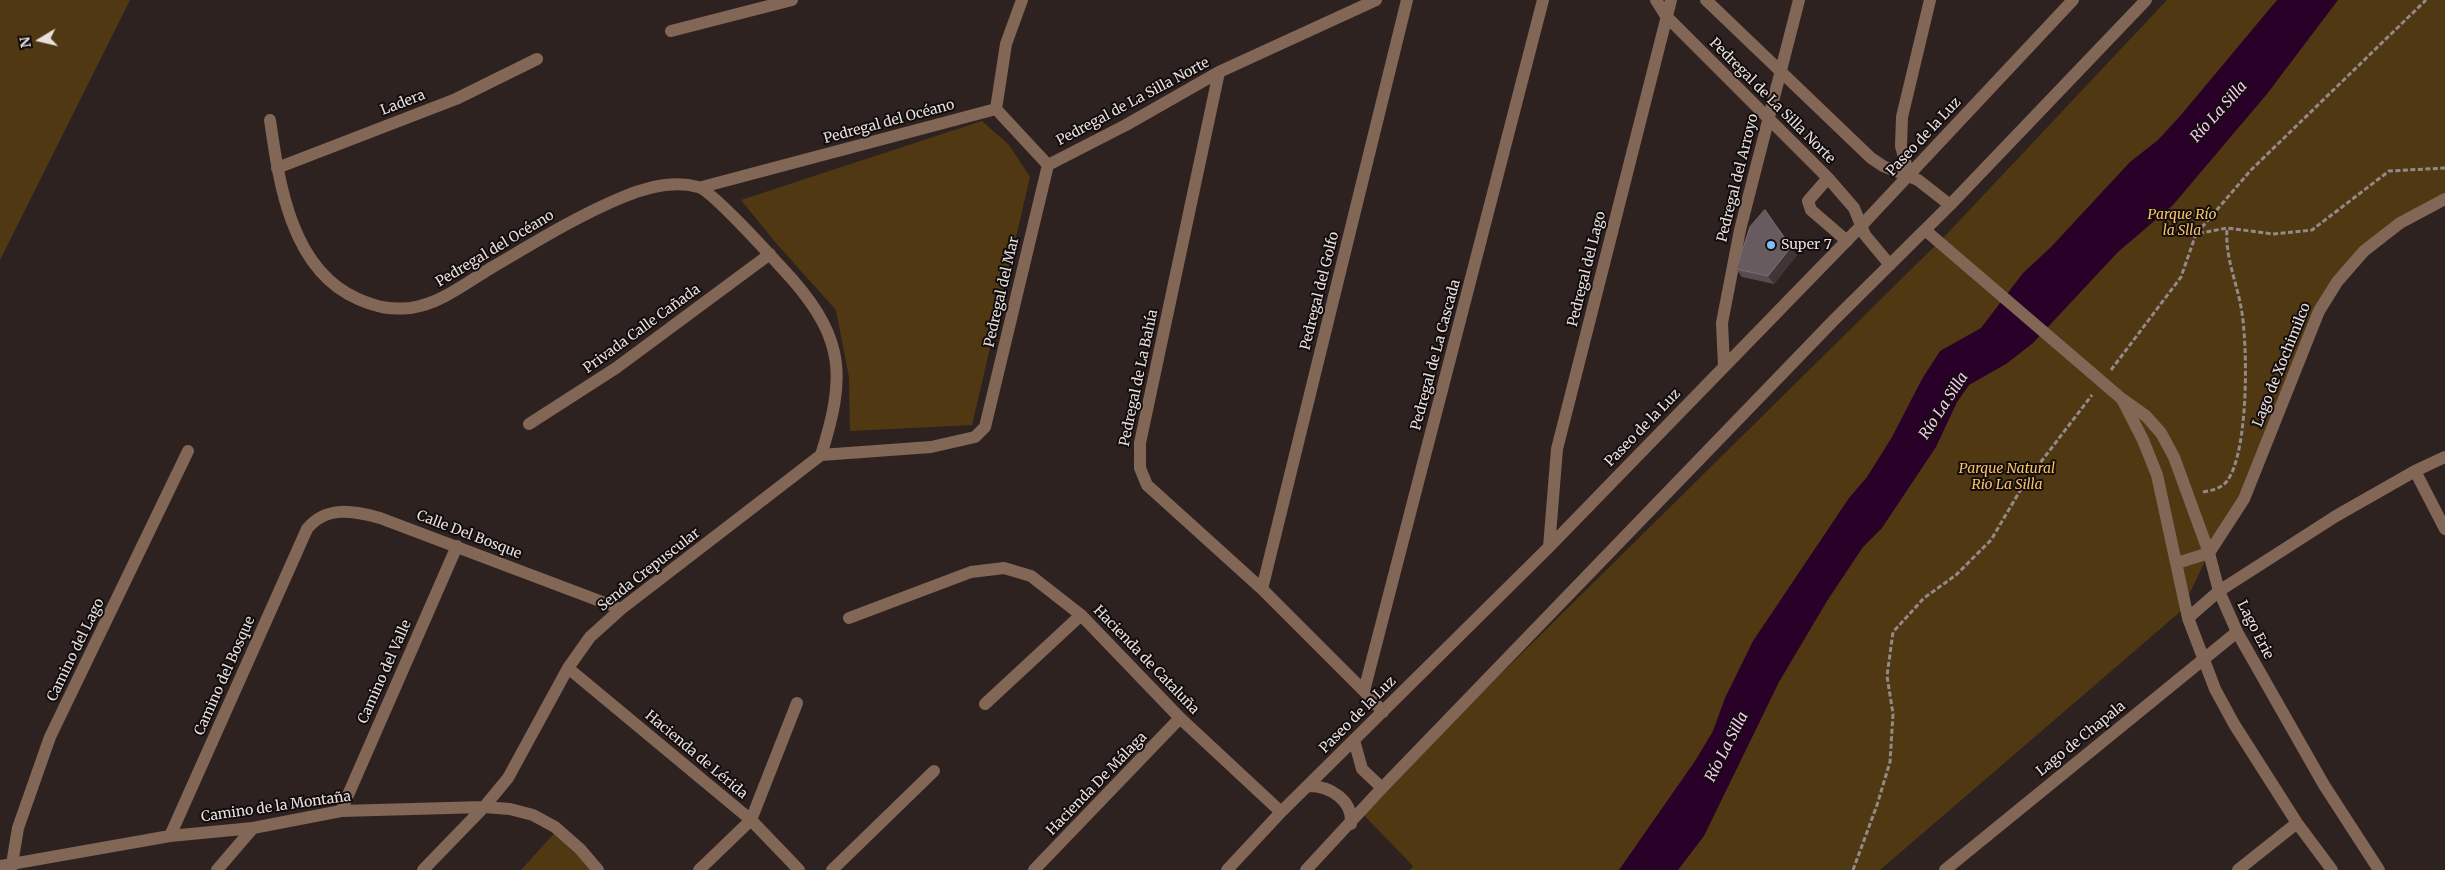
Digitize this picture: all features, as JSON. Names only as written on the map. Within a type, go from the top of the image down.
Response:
[{"type":"street","points":[[671,32],[792,0]]},
{"type":"street","points":[[996,109],[1006,44],[1022,0]]},
{"type":"street","name":"Pedregal de La Silla Norte","points":[[996,109],[1048,164],[1126,125],[1219,72],[1376,0]]},
{"type":"street","name":"Pedregal del Golfo","points":[[1262,589],[1407,0]]},
{"type":"street","name":"Pedregal de La Cascada","points":[[1364,691],[1543,0]]},
{"type":"street","name":"Pedregal de La Silla Norte","points":[[1656,0],[1666,16],[1828,178],[1854,208],[1861,226],[1872,245],[1890,264]]},
{"type":"street","name":"Pedregal del Lago","points":[[1549,547],[1557,449],[1671,0]]},
{"type":"street","name":"Pedregal de La Silla Norte","points":[[1706,0],[1871,158],[1883,166],[1926,185],[1950,205]]},
{"type":"street","name":"Pedregal del Arroyo","points":[[1724,366],[1722,323],[1726,297],[1740,230],[1799,0]]},
{"type":"street","points":[[1909,176],[1901,146],[1902,117],[1930,0]]},
{"type":"street","points":[[2060,13],[2063,0]]},
{"type":"street","name":"Paseo de la Luz","points":[[1227,870],[1281,812],[1549,547],[1847,241],[2073,0]]},
{"type":"street","points":[[1306,870],[1351,824],[1382,788],[1890,264],[1950,205],[2146,0]]},
{"type":"street","name":"Ladera","points":[[277,168],[456,99],[537,59]]},
{"type":"street","name":"Pedregal de La Bahía","points":[[1219,72],[1140,443],[1138,460],[1142,477],[1147,485],[1262,589],[1364,691]]},
{"type":"street","name":"Pedregal del Océano","points":[[270,120],[285,206],[301,242],[323,274],[348,295],[379,309],[412,308],[439,300],[567,224],[628,195],[657,185],[684,184],[702,187],[996,109]]},
{"type":"street","name":"Pedregal del Mar","points":[[821,455],[931,448],[975,437],[985,427],[1048,164]]},
{"type":"street","points":[[1828,178],[1808,201],[1811,210],[1847,241]]},
{"type":"street","points":[[702,187],[770,254],[806,295],[823,320],[835,351],[838,386],[832,422],[821,455]]},
{"type":"street","name":"Lago de Xochimilco","points":[[2209,553],[2244,499],[2319,311],[2337,282],[2364,251],[2400,223],[2445,199]]},
{"type":"street","name":"Lago Erie","points":[[1924,230],[2103,380],[2122,399],[2146,416],[2161,434],[2174,458],[2209,553],[2219,591],[2237,632],[2324,785],[2379,870]]},
{"type":"street","name":"Privada Calle Cañada","points":[[529,424],[616,368],[770,254]]},
{"type":"street","name":"Lago Erie","points":[[2122,399],[2143,440],[2156,475],[2188,618],[2203,660],[2234,724],[2297,823],[2332,870]]},
{"type":"street","name":"Camino del Lago","points":[[7,867],[18,828],[50,737],[188,450]]},
{"type":"street","name":"Senda Crepuscular","points":[[423,870],[484,807],[508,778],[568,668],[590,638],[622,609],[821,455]]},
{"type":"street","points":[[2188,618],[2219,591],[2336,516],[2415,471],[2445,457]]},
{"type":"street","points":[[2415,471],[2445,529]]},
{"type":"street","name":"Calle Del Bosque","points":[[308,529],[322,515],[337,512],[361,513],[457,546],[622,609]]},
{"type":"street","name":"Camino del Bosque","points":[[170,836],[308,529]]},
{"type":"street","name":"Camino del Valle","points":[[341,811],[457,546]]},
{"type":"street","points":[[2177,563],[2209,553]]},
{"type":"street","name":"Hacienda de Cataluña","points":[[849,618],[971,572],[1004,568],[1031,576],[1082,615],[1180,718],[1281,812]]},
{"type":"street","points":[[985,704],[1082,615]]},
{"type":"street","name":"Lago de Chapala","points":[[1944,870],[2237,632]]},
{"type":"street","name":"Hacienda de Lérida","points":[[568,668],[751,820],[800,870]]},
{"type":"street","points":[[1364,691],[1383,712]]},
{"type":"street","points":[[699,870],[751,820],[797,702]]},
{"type":"street","name":"Hacienda De Málaga","points":[[1034,870],[1180,718]]},
{"type":"street","points":[[1354,740],[1362,769],[1382,788]]},
{"type":"street","points":[[832,870],[934,771]]},
{"type":"street","points":[[1308,786],[1329,789],[1341,799],[1348,806],[1352,815],[1351,824]]},
{"type":"street","name":"Camino de la Montaña","points":[[7,867],[170,836],[253,828],[341,811],[484,807],[510,809],[533,815],[555,827],[580,849],[598,870]]},
{"type":"street","points":[[2238,870],[2297,823]]},
{"type":"street","points":[[217,870],[253,828]]},
{"type":"path","points":[[2103,380],[2181,277],[2196,234],[2251,170],[2426,0]]},
{"type":"path","points":[[2196,234],[2227,228],[2273,234],[2312,230],[2389,172],[2445,168]]},
{"type":"path","points":[[2187,495],[2214,490],[2226,483],[2238,456],[2245,411],[2242,309],[2226,247],[2227,228]]},
{"type":"path","points":[[1853,870],[1877,805],[1890,762],[1893,714],[1887,676],[1893,632],[1924,598],[1956,575],[1991,540],[2024,484],[2093,394]]},
{"type":"green space","points":[[0,0],[130,0],[0,260]]},
{"type":"green space","name":"Parque Natural Rio La Silla","points":[[2167,0],[2445,0],[2445,201],[2400,223],[2337,282],[2244,499],[2209,553],[2181,611],[1880,870],[1410,870],[1413,866],[1361,812],[1945,236]]},
{"type":"green space","points":[[982,121],[1009,145],[1030,177],[972,425],[850,431],[849,377],[836,310],[776,243],[741,200]]},
{"type":"green space","points":[[558,829],[598,870],[521,870]]},
{"type":"water","name":"Río La Silla","points":[[2277,0],[2338,0],[2267,94],[2173,205],[2118,252],[2033,343],[2006,364],[1969,385],[1957,402],[1936,447],[1882,528],[1863,547],[1827,601],[1779,682],[1704,836],[1678,870],[1619,870],[1695,761],[1713,731],[1725,698],[1753,641],[1849,498],[1867,477],[1892,437],[1922,379],[1940,351],[1981,328],[2023,273],[2051,247],[2130,162],[2158,140],[2181,115]]},
{"type":"building","name":"Super 7","points":[[1765,210],[1791,247],[1768,276],[1736,269],[1750,227]]},
{"type":"place","name":"Super 7","points":[[1771,245]]},
{"type":"park label","name":"Parque Río la Slla","points":[[2182,224]]}]
